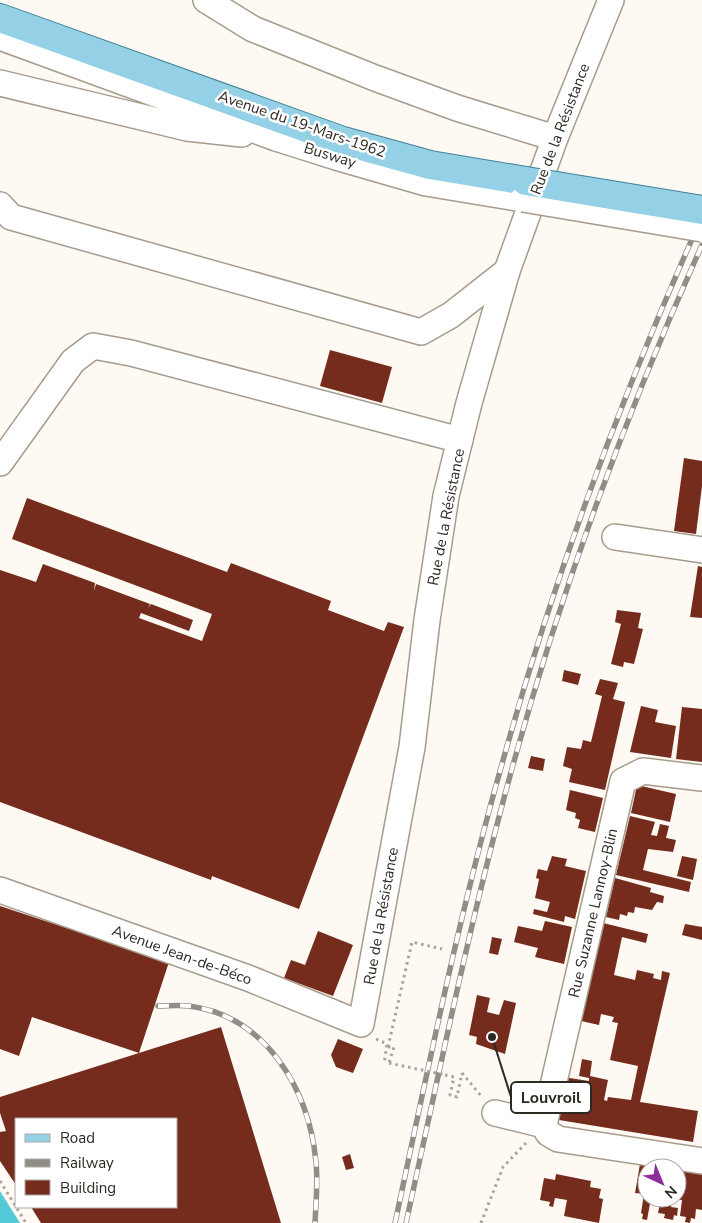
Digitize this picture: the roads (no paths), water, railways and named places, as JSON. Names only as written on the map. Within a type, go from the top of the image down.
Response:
[{"type":"main road","name":"Avenue du 19-Mars-1962","points":[[0,18],[342,141],[524,190],[702,210]]},
{"type":"street","points":[[206,0],[254,29],[375,78],[457,108],[555,138]]},
{"type":"street","name":"Rue de la Résistance","points":[[361,1024],[412,747],[427,620],[446,496],[507,271],[555,138],[611,0]]},
{"type":"street","name":"Busway","points":[[0,37],[276,138],[426,183],[524,190],[702,229]]},
{"type":"street","points":[[0,83],[187,128],[276,138],[342,141]]},
{"type":"street","points":[[0,205],[11,217],[421,332],[451,315],[507,271]]},
{"type":"street","points":[[0,463],[73,361],[93,346],[131,353],[460,440]]},
{"type":"street","points":[[615,537],[702,550]]},
{"type":"street","name":"Rue Suzanne Lannoy-Blin","points":[[544,1125],[623,781],[643,771],[702,778]]},
{"type":"street","name":"Avenue Jean-de-Béco","points":[[0,890],[248,978],[361,1024]]},
{"type":"street","points":[[495,1113],[544,1125],[548,1133],[558,1140],[702,1161]]},
{"type":"water","points":[[0,1191],[20,1223],[0,1223]]},
{"type":"railway","points":[[395,1223],[458,935],[486,821],[522,694],[567,555],[617,419],[702,217]]},
{"type":"railway","points":[[406,1223],[486,867],[541,671],[588,526],[642,384],[702,245]]},
{"type":"railway","points":[[158,1006],[189,1006],[216,1013],[240,1024],[261,1041],[279,1060],[293,1083],[304,1108],[312,1135],[317,1170],[315,1223]]},
{"type":"place","name":"Louvroil","points":[[492,1037]]}]
